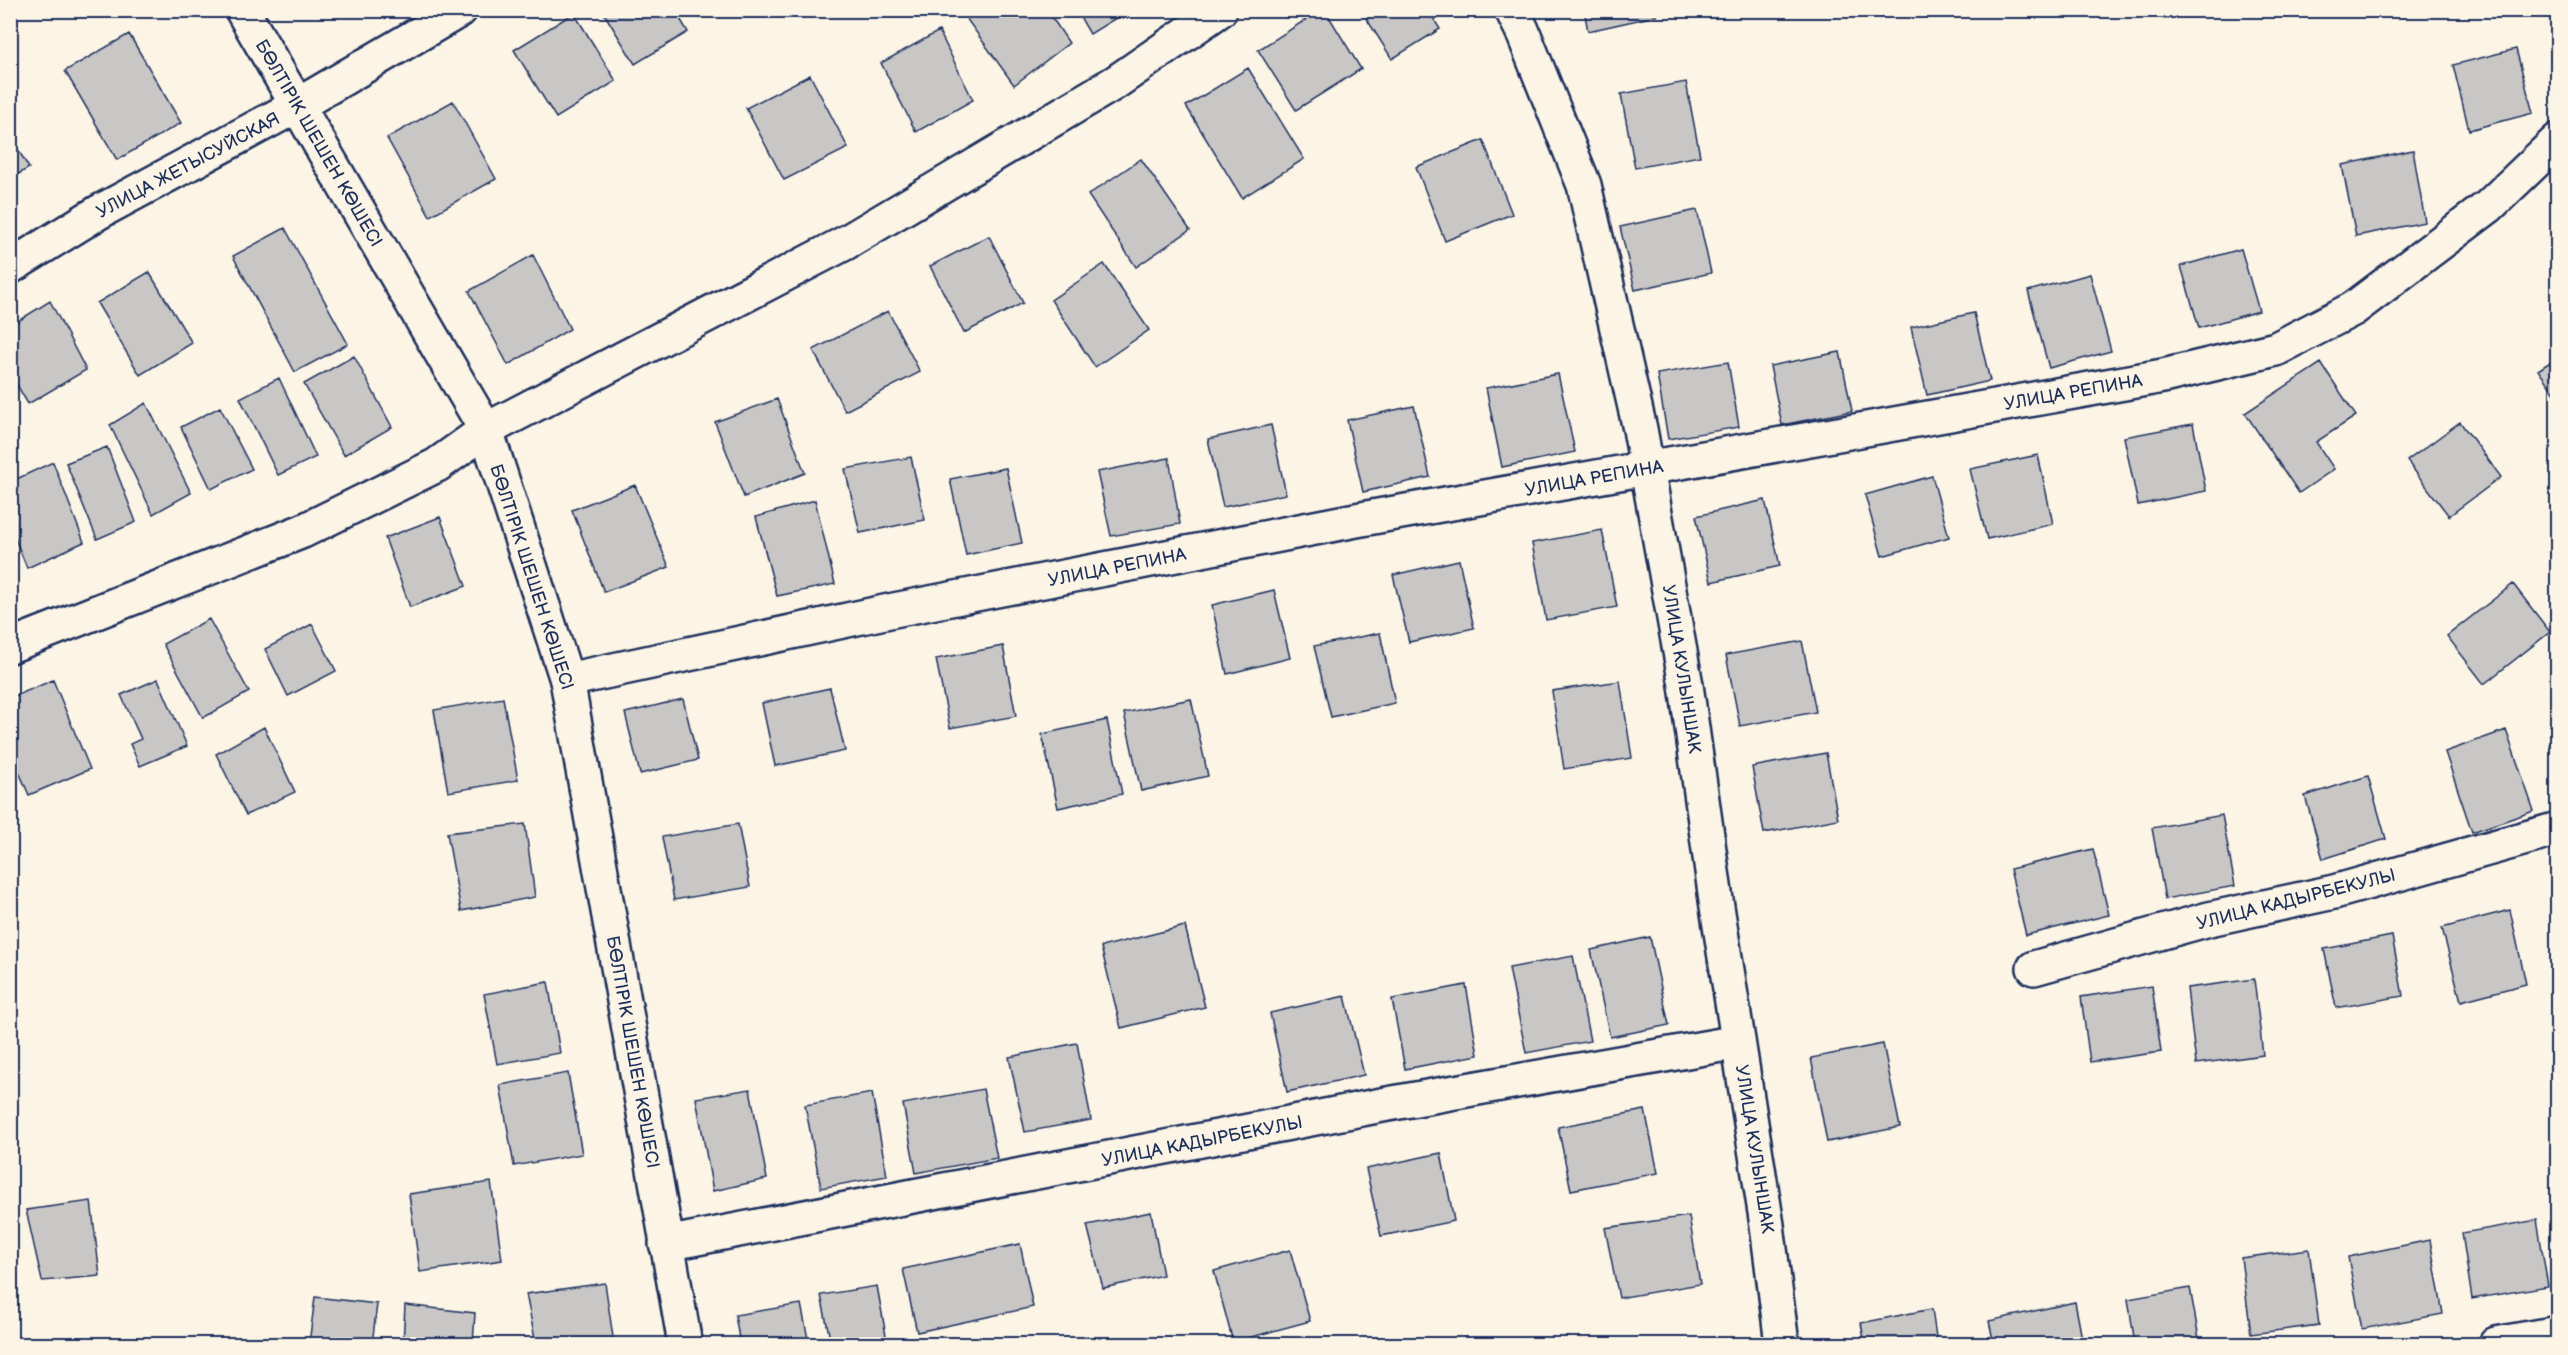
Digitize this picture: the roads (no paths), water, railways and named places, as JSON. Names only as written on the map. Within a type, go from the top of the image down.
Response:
[{"type":"street","name":"БӨЛТІРІК ШЕШЕН КӨШЕСІ","points":[[242,10],[486,430],[567,680],[685,1344]]},
{"type":"street","name":"УЛИЦА ЖЕТЫСУЙСКАЯ","points":[[10,267],[99,212],[298,105],[460,10]]},
{"type":"street","points":[[10,646],[303,531],[437,465],[486,430],[845,243],[1116,82],[1220,10]]},
{"type":"street","name":"УЛИЦА КУЛЫНШАК","points":[[1512,10],[1584,184],[1647,469],[1686,685],[1716,900],[1767,1225],[1782,1344]]},
{"type":"street","name":"УЛИЦА РЕПИНА","points":[[567,680],[1113,567],[1356,520],[2151,378],[2276,349],[2354,309],[2488,206],[2558,140]]},
{"type":"street","name":"УЛИЦА КАДЫРБЕКУЛЫ","points":[[2034,968],[2209,919],[2334,892],[2558,829]]},
{"type":"street","name":"УЛИЦА КАДЫРБЕКУЛЫ","points":[[666,1244],[1382,1105],[1738,1042]]},
{"type":"street","points":[[2496,1344],[2558,1333]]}]
